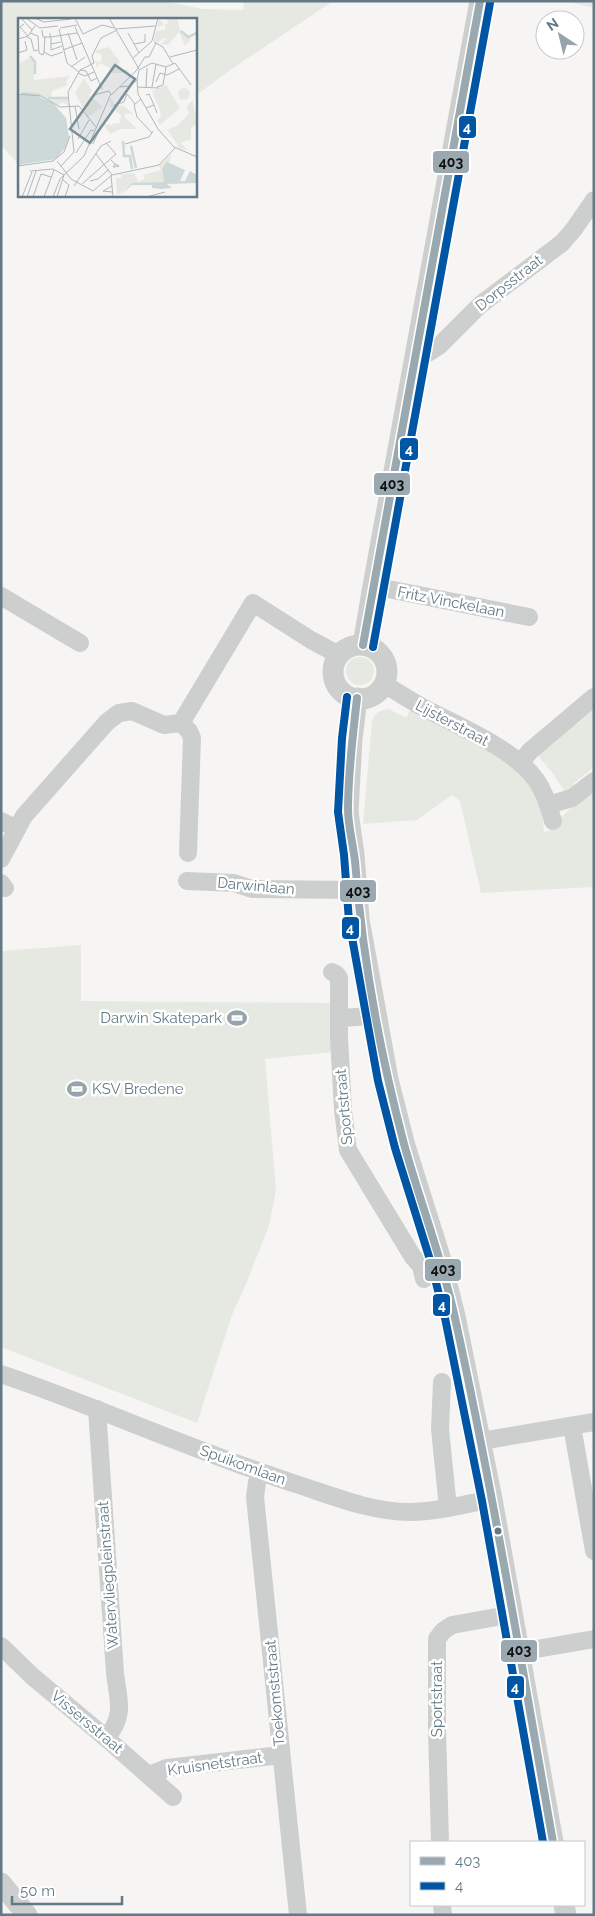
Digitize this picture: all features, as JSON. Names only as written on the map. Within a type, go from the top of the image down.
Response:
[{"type":"street","points":[[363,645],[480,1]]},
{"type":"street","name":"Dorpsstraat","points":[[415,354],[428,353],[434,350],[480,305],[562,242],[574,230],[594,200]]},
{"type":"street","name":"Fritz Vinckelaan","points":[[373,586],[529,617]]},
{"type":"street","points":[[1,596],[80,643]]},
{"type":"street","points":[[181,723],[253,603],[311,640],[339,655]]},
{"type":"street","points":[[363,645],[376,650],[384,660],[387,673],[384,684],[373,695],[357,698],[344,693],[336,682],[334,669],[339,655],[350,647],[363,645]]},
{"type":"street","name":"Lijsterstraat","points":[[384,684],[521,762],[536,779],[550,813],[594,781]]},
{"type":"street","points":[[521,762],[530,751],[594,697]]},
{"type":"street","points":[[357,698],[352,739],[348,812],[354,854],[358,920],[388,1079],[405,1146],[441,1260],[455,1316],[492,1499],[553,1841]]},
{"type":"street","points":[[1,860],[24,816],[86,743],[107,722],[119,713],[132,711],[164,725],[181,723]]},
{"type":"street","points":[[181,723],[189,731],[193,749],[188,853]]},
{"type":"street","points":[[1,821],[17,829]]},
{"type":"street","name":"Darwinlaan","points":[[187,881],[234,883],[252,889],[356,890]]},
{"type":"street","name":"Sportstraat","points":[[332,972],[339,978],[339,1038],[343,1110],[348,1150],[423,1272],[441,1260]]},
{"type":"street","points":[[339,1018],[376,1016]]},
{"type":"street","name":"Spuikomlaan","points":[[1,1374],[262,1473],[361,1506],[410,1512],[448,1508],[492,1499]]},
{"type":"street","points":[[442,1382],[440,1429],[448,1508]]},
{"type":"street","name":"Watervliegpleinstraat","points":[[97,1409],[120,1713],[114,1729],[106,1738]]},
{"type":"street","points":[[481,1441],[594,1422]]},
{"type":"street","points":[[572,1426],[594,1551]]},
{"type":"street","name":"Toekomststraat","points":[[262,1473],[257,1482],[255,1497],[298,1915]]},
{"type":"street","name":"Sportstraat","points":[[440,1841],[437,1639],[443,1631],[452,1625],[512,1614]]},
{"type":"street","points":[[519,1652],[594,1639]]},
{"type":"street","name":"Vissersstraat","points":[[1,1646],[38,1682],[173,1797]]},
{"type":"street","name":"Kruisnetstraat","points":[[149,1775],[168,1768],[281,1755]]},
{"type":"street","points":[[1,1883],[27,1915]]},
{"type":"shaded area","points":[[1,1],[164,1],[202,9],[243,10],[244,1],[333,1],[196,95],[196,18],[18,18],[18,164],[1,145]]},
{"type":"shaded area","points":[[565,1],[594,1],[594,8]]},
{"type":"shaded area","points":[[360,657],[370,661],[374,671],[370,681],[360,685],[350,681],[346,671],[350,661]]},
{"type":"shaded area","points":[[389,709],[406,718],[410,710],[505,759],[523,774],[535,792],[542,812],[544,832],[559,828],[562,816],[594,788],[594,887],[481,893],[460,801],[452,795],[417,820],[363,824],[372,721],[379,712]]},
{"type":"shaded area","points":[[594,709],[594,767],[573,784],[575,789],[566,794],[554,775],[536,753],[574,720],[577,724]]},
{"type":"shaded area","points":[[81,945],[81,1001],[334,1003],[334,1052],[265,1059],[276,1190],[269,1226],[232,1315],[197,1423],[1,1347],[1,951]]},
{"type":"transit line","name":"403","points":[[363,645],[480,1]]},
{"type":"transit line","name":"4","points":[[373,647],[490,3]]},
{"type":"transit line","name":"4","points":[[347,697],[342,738],[338,812],[344,855],[349,921],[378,1081],[395,1148],[431,1263],[445,1318],[482,1501],[543,1841]]},
{"type":"transit line","name":"403","points":[[357,698],[350,767],[348,815],[362,932],[373,1003],[387,1074],[404,1144],[444,1274],[469,1383],[495,1514],[553,1841]]},
{"type":"place","name":"Darwin Skatepark","points":[[237,1018]]},
{"type":"place","name":"KSV Bredene","points":[[77,1089]]}]
